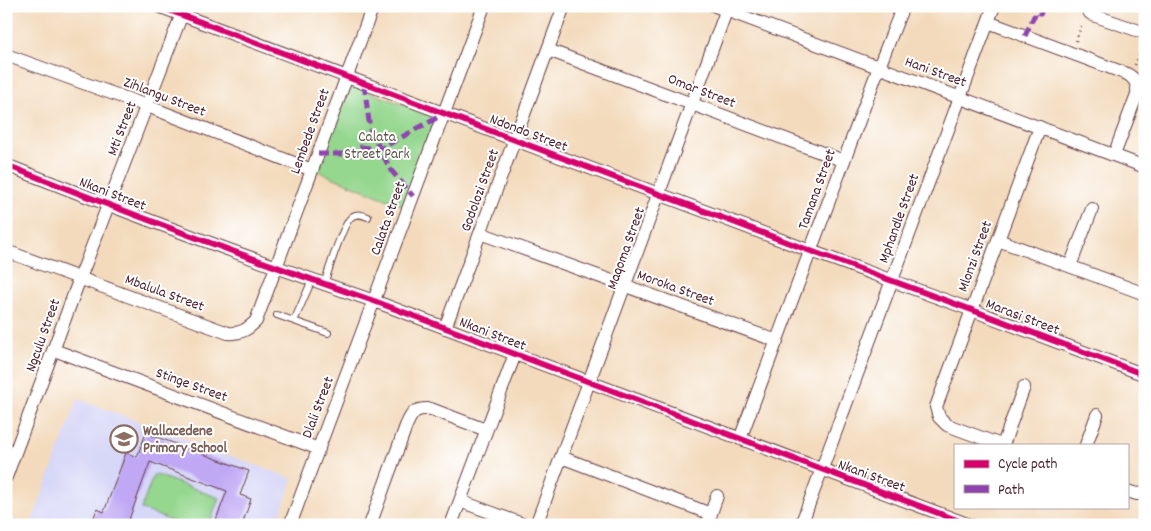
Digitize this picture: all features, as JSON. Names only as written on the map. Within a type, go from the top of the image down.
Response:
[{"type":"street","name":"Ndondo Street","points":[[158,6],[183,10],[346,77],[892,281]]},
{"type":"street","name":"Lembede Street","points":[[276,267],[373,6]]},
{"type":"street","name":"Calata Street","points":[[374,301],[484,6]]},
{"type":"street","name":"Godolozi Street","points":[[445,328],[564,6]]},
{"type":"street","name":"Tamana Street","points":[[740,439],[903,6]]},
{"type":"street","name":"Mphandle Street","points":[[801,525],[994,6]]},
{"type":"street","name":"Hani Street","points":[[723,8],[1145,167]]},
{"type":"street","name":"Maqoma Street","points":[[536,525],[691,104],[723,8]]},
{"type":"street","points":[[1086,8],[1093,14],[1145,34]]},
{"type":"street","name":"Mti Street","points":[[109,205],[183,10]]},
{"type":"street","points":[[988,22],[1131,76],[1137,85],[1137,94],[1114,155]]},
{"type":"street","name":"Omar Street","points":[[548,50],[844,161]]},
{"type":"street","name":"Zihlangu Street","points":[[6,54],[312,170]]},
{"type":"street","name":"Mlonzi Street","points":[[999,444],[947,424],[939,417],[937,402],[1040,127]]},
{"type":"street","name":"Nkani Street","points":[[6,165],[970,525]]},
{"type":"street","name":"Ngculu Street","points":[[6,477],[109,205]]},
{"type":"street","points":[[1070,266],[1092,209]]},
{"type":"street","name":"Moroka Street","points":[[480,233],[776,341]]},
{"type":"street","points":[[998,240],[1144,290]]},
{"type":"street","name":"Mbalula Street","points":[[8,256],[80,278],[228,333],[248,329],[256,321],[276,267]]},
{"type":"street","name":"Marasi Street","points":[[892,281],[1145,375]]},
{"type":"street","name":"Dlali Street","points":[[290,525],[374,301]]},
{"type":"street","name":"Stinge Street","points":[[54,350],[319,449]]},
{"type":"street","points":[[451,525],[515,354]]},
{"type":"street","points":[[1002,444],[1024,388]]},
{"type":"street","points":[[370,525],[406,426],[416,410],[423,408],[431,409],[486,430]]},
{"type":"street","points":[[1086,444],[1097,415]]},
{"type":"street","points":[[561,457],[709,519],[717,496]]},
{"type":"street","points":[[1128,492],[1145,493]]},
{"type":"street","points":[[460,501],[525,525]]},
{"type":"lane","points":[[294,322],[318,282],[348,219],[360,214],[368,217]]},
{"type":"lane","points":[[277,315],[328,333]]},
{"type":"path","points":[[1071,53],[1086,8]]},
{"type":"path","points":[[1131,76],[1145,42]]},
{"type":"shaded area","name":"Wallacedene Primary School","points":[[78,399],[293,479],[276,525],[31,525]]},
{"type":"green space","name":"Calata Street Park","points":[[356,87],[428,114],[433,119],[433,127],[403,206],[317,171],[347,92]]},
{"type":"green space","points":[[154,474],[219,498],[209,525],[182,525],[141,509]]},
{"type":"building","points":[[146,433],[249,471],[240,495],[251,499],[242,525],[214,525],[227,491],[150,462],[127,525],[91,525],[97,509],[104,512],[126,453],[137,457]]},
{"type":"marked path","points":[[1025,36],[1034,16],[1039,18],[1043,6]]},
{"type":"marked path","points":[[364,84],[370,129],[390,169],[413,196]]},
{"type":"marked path","points":[[318,154],[354,154],[361,147],[380,149],[444,114]]},
{"type":"cycle path","points":[[158,6],[1145,375]]},
{"type":"cycle path","points":[[6,165],[189,235],[374,301],[970,525]]},
{"type":"place","name":"Wallacedene Primary School","points":[[124,439]]}]
